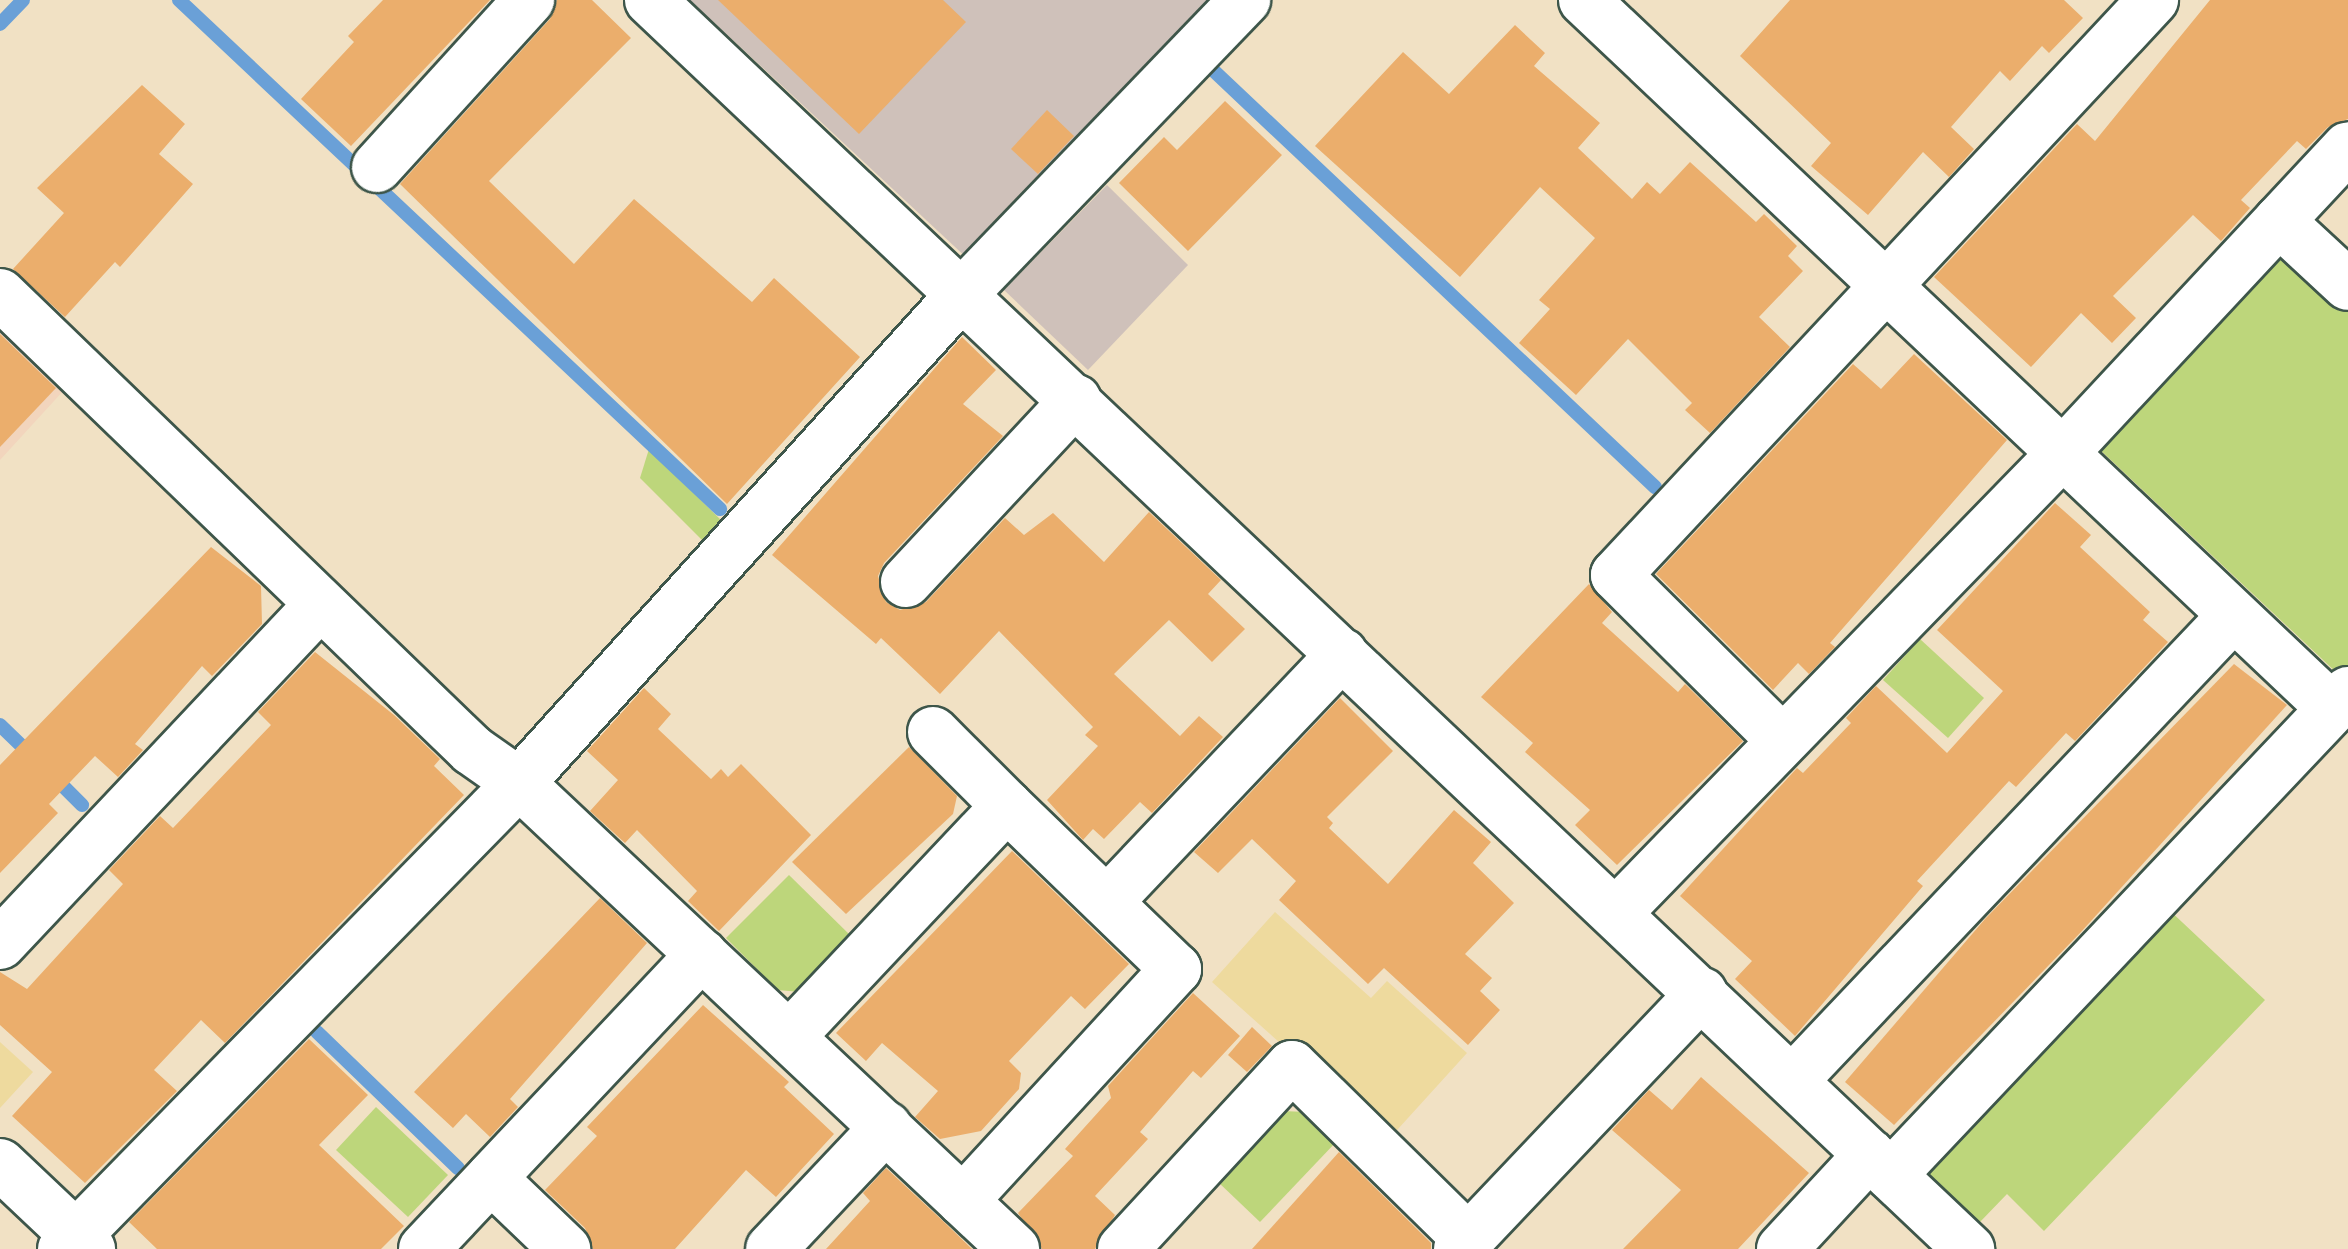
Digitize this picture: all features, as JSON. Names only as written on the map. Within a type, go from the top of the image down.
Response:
[{"type":"street","points":[[377,167],[528,0]]},
{"type":"street","points":[[650,0],[1969,1249]]},
{"type":"street","points":[[0,1164],[76,1245],[520,783],[963,293],[1245,0]]},
{"type":"street","points":[[1584,0],[2232,617],[2340,700],[1880,1164],[1782,1249]]},
{"type":"street","points":[[1782,740],[1616,575],[1884,288],[2133,7]]},
{"type":"street","points":[[1617,912],[2060,456],[2348,146]]},
{"type":"street","points":[[2279,221],[2348,285]]},
{"type":"street","points":[[0,294],[472,750],[520,783],[1014,1249]]},
{"type":"street","points":[[906,582],[1076,400]]},
{"type":"street","points":[[0,944],[320,604]]},
{"type":"street","points":[[1793,1080],[2232,617]]},
{"type":"street","points":[[1107,902],[1342,654]]},
{"type":"street","points":[[933,732],[1176,969],[964,1200]]},
{"type":"street","points":[[790,1036],[1007,806]]},
{"type":"street","points":[[424,1249],[702,954]]},
{"type":"street","points":[[1123,1249],[1292,1066],[1463,1244],[1702,993]]},
{"type":"street","points":[[771,1249],[886,1127]]},
{"type":"street","points":[[491,1178],[565,1249]]},
{"type":"shaded area","points":[[690,0],[1217,0],[969,260]]},
{"type":"shaded area","points":[[1107,185],[1188,265],[1088,370],[1004,290]]},
{"type":"shaded area","points":[[0,326],[65,389],[0,460]]},
{"type":"green space","points":[[2276,259],[2300,264],[2348,310],[2348,666],[2339,675],[2097,447]]},
{"type":"green space","points":[[649,449],[728,527],[710,548],[640,478]]},
{"type":"green space","points":[[1920,639],[1984,698],[1948,738],[1883,680]]},
{"type":"green space","points":[[789,875],[854,939],[800,992],[778,990],[726,938]]},
{"type":"green space","points":[[2166,907],[2265,1000],[2044,1231],[2007,1194],[1979,1223],[1925,1172]]},
{"type":"green space","points":[[376,1107],[448,1175],[408,1217],[336,1150]]},
{"type":"green space","points":[[1282,1111],[1306,1112],[1337,1141],[1260,1222],[1217,1181]]},
{"type":"sand","points":[[1275,912],[1371,998],[1387,981],[1467,1053],[1388,1140],[1212,982]]},
{"type":"sand","points":[[0,1042],[33,1072],[0,1108]]},
{"type":"building","points":[[383,0],[490,0],[351,146],[301,99],[354,42],[348,36]]},
{"type":"building","points":[[557,0],[592,0],[631,38],[489,181],[574,264],[634,199],[752,302],[774,278],[860,357],[727,504],[400,184],[550,19]]},
{"type":"building","points":[[718,0],[943,0],[966,22],[859,134]]},
{"type":"building","points":[[1790,0],[2064,0],[2083,18],[2049,53],[2042,46],[2010,81],[2000,71],[1951,127],[1974,149],[1949,177],[1923,152],[1868,215],[1811,166],[1831,143],[1740,56]]},
{"type":"building","points":[[2210,0],[2348,0],[2348,119],[2328,127],[2306,149],[2297,141],[2241,200],[2250,208],[2221,241],[2193,215],[2113,296],[2136,318],[2112,343],[2081,313],[2031,367],[1934,277],[2077,124],[2095,141]]},
{"type":"building","points":[[1515,25],[1545,53],[1534,66],[1600,123],[1578,148],[1632,199],[1647,182],[1660,194],[1690,162],[1756,222],[1764,214],[1797,246],[1788,256],[1803,271],[1759,317],[1790,347],[1710,433],[1685,410],[1692,403],[1628,339],[1576,395],[1519,343],[1550,309],[1539,300],[1595,238],[1540,187],[1460,277],[1315,146],[1403,52],[1449,94]]},
{"type":"building","points":[[142,85],[185,124],[159,154],[193,184],[120,267],[115,262],[65,317],[13,269],[64,213],[37,188]]},
{"type":"building","points":[[1225,101],[1282,155],[1188,251],[1119,183],[1164,137],[1177,150]]},
{"type":"building","points":[[1047,110],[1074,136],[1038,174],[1011,149]]},
{"type":"building","points":[[0,334],[56,388],[0,447]]},
{"type":"building","points":[[962,337],[996,370],[963,404],[1003,436],[884,563],[878,576],[886,602],[900,610],[926,602],[1005,518],[1024,535],[1053,513],[1104,562],[1149,512],[1221,580],[1208,594],[1245,629],[1212,662],[1169,620],[1114,674],[1180,736],[1199,716],[1223,737],[1152,813],[1140,802],[1104,839],[1093,829],[1083,840],[1047,800],[1098,746],[1085,735],[1093,727],[999,631],[940,694],[881,638],[876,644],[772,555]]},
{"type":"building","points":[[1914,354],[2007,440],[1830,643],[1835,647],[1809,674],[1798,663],[1773,690],[1656,574],[1853,364],[1881,389]]},
{"type":"building","points":[[2055,503],[2091,535],[2080,547],[2150,612],[2143,620],[2168,642],[2075,741],[2066,733],[2016,787],[2009,781],[1917,881],[1923,886],[1795,1036],[1735,979],[1752,961],[1680,896],[1797,768],[1803,773],[1851,723],[1846,718],[1876,686],[1947,753],[2003,691],[1937,630]]},
{"type":"building","points":[[211,547],[261,586],[262,624],[212,676],[202,666],[135,744],[143,750],[118,777],[95,756],[49,804],[58,813],[0,873],[0,765]]},
{"type":"building","points":[[1589,584],[1612,612],[1602,623],[1678,692],[1685,684],[1743,741],[1617,865],[1575,825],[1590,810],[1525,752],[1533,743],[1481,697]]},
{"type":"building","points":[[315,652],[394,715],[440,759],[434,766],[464,795],[225,1043],[201,1020],[154,1070],[177,1091],[85,1183],[12,1116],[52,1072],[0,1025],[0,972],[27,989],[123,884],[109,870],[160,816],[173,828],[271,725],[258,712]]},
{"type":"building","points":[[2234,664],[2287,705],[2081,932],[1894,1125],[1845,1082],[1985,919]]},
{"type":"building","points":[[644,688],[671,714],[658,729],[711,779],[721,769],[728,777],[741,764],[811,835],[719,931],[688,901],[697,891],[637,830],[625,843],[590,811],[618,780],[587,751]]},
{"type":"building","points":[[1340,698],[1393,751],[1327,817],[1333,823],[1329,828],[1388,884],[1454,810],[1491,842],[1473,863],[1514,903],[1465,954],[1492,978],[1480,991],[1500,1010],[1468,1045],[1384,968],[1368,984],[1279,900],[1296,881],[1252,839],[1218,873],[1194,852]]},
{"type":"building","points":[[909,747],[957,796],[953,814],[846,914],[792,862]]},
{"type":"building","points":[[1012,851],[1129,964],[1085,1009],[1071,996],[1009,1061],[1021,1073],[1019,1089],[981,1131],[940,1139],[915,1117],[938,1091],[882,1043],[866,1061],[836,1033]]},
{"type":"building","points":[[600,898],[647,943],[510,1099],[518,1107],[490,1137],[466,1114],[453,1128],[414,1092]]},
{"type":"building","points":[[1193,993],[1240,1036],[1201,1078],[1193,1071],[1140,1132],[1148,1139],[1095,1196],[1115,1215],[1095,1249],[1042,1249],[1018,1213],[1073,1156],[1065,1149],[1111,1098],[1108,1086]]},
{"type":"building","points":[[703,1005],[789,1082],[784,1087],[834,1134],[776,1197],[746,1170],[675,1249],[593,1249],[585,1228],[545,1190],[597,1136],[587,1127]]},
{"type":"building","points":[[1252,1027],[1272,1046],[1247,1072],[1228,1055]]},
{"type":"building","points":[[309,1039],[368,1095],[319,1145],[404,1226],[381,1249],[157,1249],[129,1222]]},
{"type":"building","points":[[1701,1077],[1809,1173],[1738,1249],[1623,1249],[1681,1190],[1612,1130],[1649,1090],[1672,1110]]},
{"type":"building","points":[[1339,1152],[1431,1243],[1431,1249],[1252,1249]]},
{"type":"building","points":[[886,1168],[972,1249],[826,1249],[870,1201],[863,1193]]},
{"type":"waterway","points":[[0,24],[23,0]]},
{"type":"waterway","points":[[179,0],[720,509]]},
{"type":"waterway","points":[[1215,72],[1655,487]]},
{"type":"waterway","points":[[0,725],[32,756]]},
{"type":"waterway","points":[[51,774],[82,805]]},
{"type":"waterway","points":[[317,1032],[458,1168]]}]
